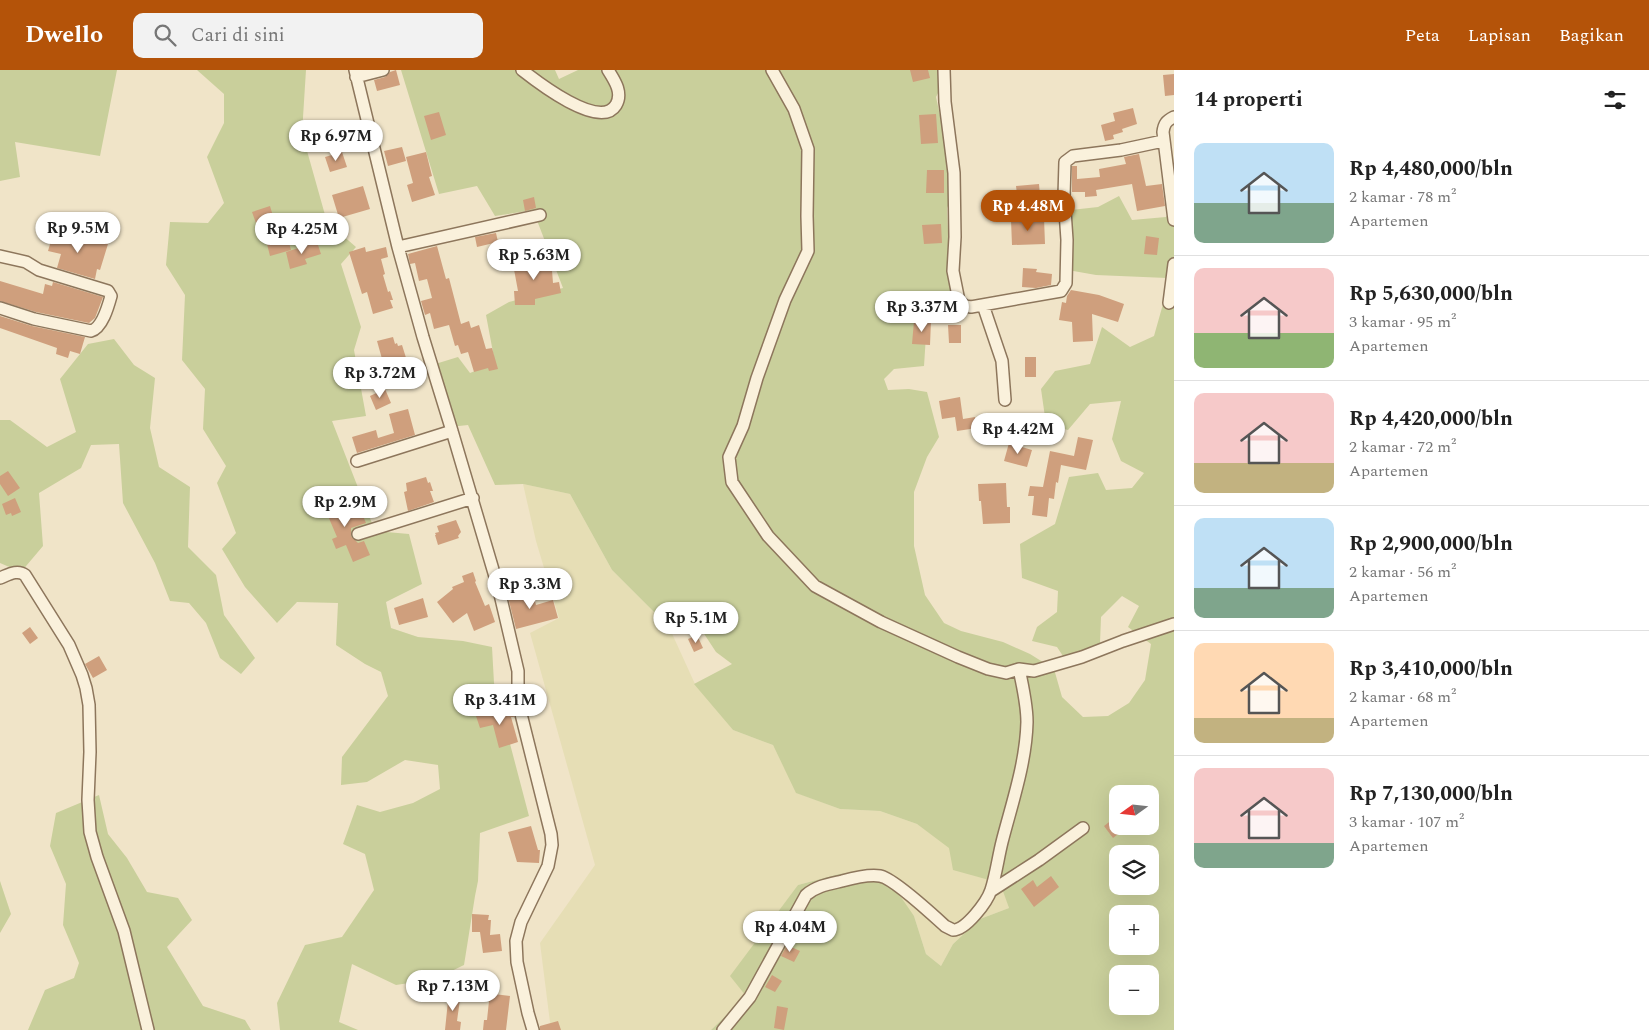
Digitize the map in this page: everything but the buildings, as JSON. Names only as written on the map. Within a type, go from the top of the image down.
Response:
[{"type":"street","points":[[383,70],[356,73],[398,247],[503,608],[518,671],[518,702],[551,834],[552,845],[548,866],[521,922],[516,941],[516,962],[533,1030]]},
{"type":"street","points":[[522,70],[556,96],[593,112],[614,108],[619,94],[615,81],[608,70]]},
{"type":"street","points":[[772,70],[794,108],[808,149],[808,251],[785,300],[757,378],[743,426],[729,457],[732,482],[768,536],[814,586],[881,622],[958,657],[988,669],[1006,673],[1019,669],[1034,671],[1082,657],[1123,640],[1174,624]]},
{"type":"street","points":[[944,70],[945,102],[954,172],[954,285],[961,305],[983,305],[1059,292],[1065,286],[1067,240],[1064,166],[1067,159],[1073,156],[1121,150],[1163,141]]},
{"type":"street","points":[[1174,117],[1167,120],[1164,126],[1163,141],[1174,220]]},
{"type":"street","points":[[398,247],[540,215]]},
{"type":"street","points":[[0,256],[26,262],[38,270],[108,291],[111,296],[99,326],[91,331],[34,319],[0,308]]},
{"type":"street","points":[[1169,303],[1174,264]]},
{"type":"street","points":[[983,305],[1002,362],[1005,400]]},
{"type":"street","points":[[357,461],[452,430]]},
{"type":"street","points":[[358,534],[472,498]]},
{"type":"street","points":[[0,578],[17,572],[25,575],[69,645],[82,675],[89,704],[88,800],[90,832],[124,931],[148,1030]]},
{"type":"street","points":[[723,1030],[750,997],[811,890],[855,878],[880,876],[893,882],[945,926],[953,930],[963,927],[980,908],[991,891],[1024,750],[1027,722],[1019,669]]},
{"type":"street","points":[[991,891],[1039,860],[1082,828]]},
{"type":"shaded area","points":[[523,484],[570,494],[612,570],[669,627],[695,684],[733,730],[773,745],[797,793],[840,809],[880,811],[917,824],[1001,883],[1009,908],[980,919],[953,944],[941,966],[926,954],[914,916],[870,871],[839,874],[798,885],[746,996],[711,1030],[551,1030],[540,943],[595,865],[530,633],[559,618],[536,541]]},
{"type":"green space","points":[[0,70],[117,70],[100,156],[15,142],[20,177],[0,181]]},
{"type":"green space","points":[[197,70],[306,70],[302,133],[327,222],[356,247],[341,264],[361,327],[354,350],[366,416],[332,421],[375,531],[409,534],[422,584],[386,602],[391,628],[418,637],[463,641],[492,647],[494,683],[529,816],[480,833],[478,881],[464,965],[435,979],[396,985],[352,964],[339,1022],[358,1030],[280,1030],[277,1003],[305,945],[342,937],[374,890],[365,854],[343,844],[357,805],[380,812],[413,803],[440,789],[438,765],[405,760],[367,782],[341,785],[342,757],[388,696],[381,672],[336,645],[338,603],[297,602],[277,623],[245,587],[222,549],[236,533],[217,483],[226,466],[203,429],[205,389],[182,360],[185,295],[166,265],[170,222],[208,223],[224,203],[207,157],[224,123],[224,94]]},
{"type":"green space","points":[[401,70],[555,70],[559,79],[578,70],[950,70],[936,97],[948,153],[961,178],[947,208],[954,309],[927,320],[924,366],[894,369],[884,379],[888,390],[909,389],[927,392],[939,437],[927,457],[914,492],[914,546],[925,595],[944,623],[961,631],[1003,642],[1030,654],[1054,669],[1062,697],[1083,717],[1108,716],[1129,703],[1145,680],[1151,644],[1128,627],[1139,606],[1122,596],[1101,617],[1100,643],[1065,659],[1057,647],[1032,641],[1037,627],[1057,612],[1058,591],[1022,578],[1020,544],[1055,524],[1069,477],[1098,473],[1106,490],[1132,488],[1144,473],[1121,461],[1112,439],[1121,401],[1090,404],[1068,430],[1046,424],[1041,389],[1055,371],[1090,364],[1102,327],[1130,347],[1154,336],[1165,297],[1167,278],[1096,275],[1062,269],[1062,211],[1098,207],[1119,196],[1132,220],[1166,217],[1174,205],[1174,1030],[711,1030],[746,996],[730,976],[798,885],[839,874],[870,871],[885,874],[914,916],[926,954],[941,966],[953,944],[980,919],[1009,908],[1000,883],[953,870],[949,848],[917,824],[880,811],[840,809],[796,793],[773,745],[733,730],[694,684],[732,664],[716,652],[693,617],[669,627],[612,570],[570,494],[523,484],[495,485],[468,425],[450,427],[432,365],[458,357],[470,373],[495,363],[486,315],[509,302],[563,288],[533,210],[495,216],[477,186],[439,194]]},
{"type":"green space","points":[[114,339],[134,365],[155,378],[150,428],[159,467],[190,487],[188,547],[216,575],[224,615],[255,658],[241,674],[220,658],[206,623],[189,603],[170,601],[155,563],[123,503],[119,444],[91,445],[81,468],[39,493],[43,546],[21,572],[0,563],[0,420],[10,420],[47,447],[76,432],[60,379],[88,344]]},
{"type":"green space","points":[[99,795],[108,834],[127,858],[147,892],[178,898],[192,920],[167,947],[203,1006],[245,1020],[251,1030],[28,1030],[45,990],[74,978],[79,963],[63,925],[66,884],[50,846],[56,813]]},
{"type":"green space","points":[[0,881],[11,914],[0,933]]}]
